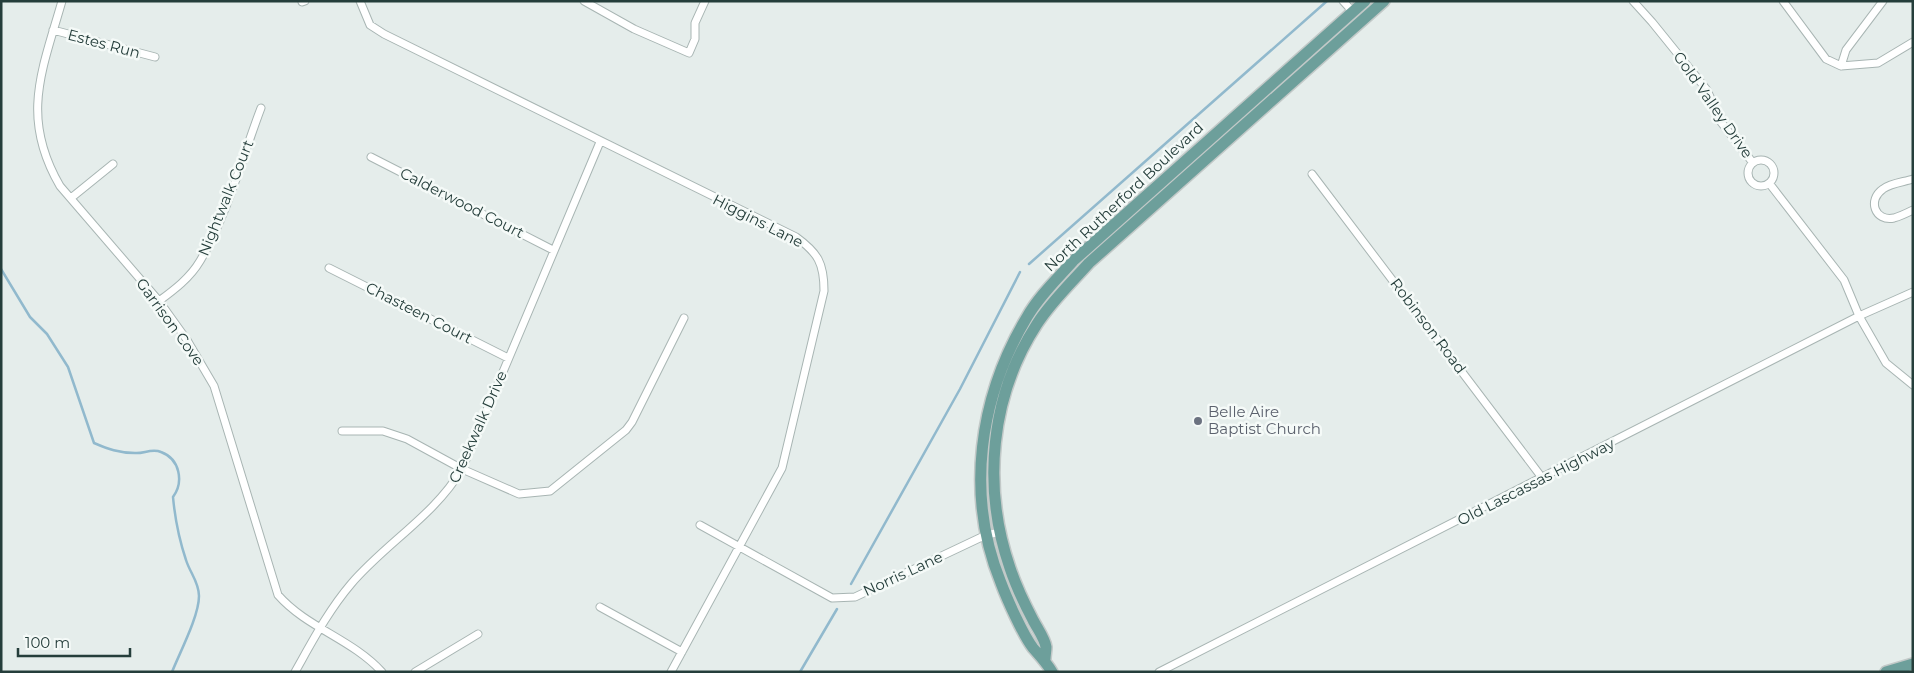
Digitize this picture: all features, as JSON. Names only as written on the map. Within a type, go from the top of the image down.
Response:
[{"type":"main road","name":"North Rutherford Boulevard","points":[[1052,672],[1045,659],[1032,647],[1001,584],[986,535],[980,469],[984,429],[993,390],[1008,350],[1048,287],[1073,261],[1365,1]]},
{"type":"main road","name":"North Rutherford Boulevard","points":[[1045,659],[1046,647],[1020,593],[1010,567],[993,494],[993,457],[998,427],[1006,391],[1021,354],[1037,324],[1059,295],[1089,263],[1384,1]]},
{"type":"main road","points":[[1886,672],[1913,664]]},
{"type":"street","name":"Garrison Cove","points":[[62,1],[40,78],[36,108],[40,138],[49,167],[60,186],[159,301],[187,340],[214,386],[278,595],[291,609],[372,660],[382,672]]},
{"type":"street","name":"Higgins Lane","points":[[360,1],[370,25],[384,34],[796,237],[814,250],[824,272],[824,291],[782,468],[671,672]]},
{"type":"street","points":[[584,1],[634,28],[689,53],[695,39],[695,23],[705,1]]},
{"type":"street","points":[[1343,1],[1353,12]]},
{"type":"street","name":"Gold Valley Drive","points":[[1633,1],[1707,90],[1721,122],[1753,163]]},
{"type":"street","points":[[1783,1],[1826,58],[1841,66],[1878,63],[1913,42]]},
{"type":"street","points":[[1841,66],[1846,50],[1883,1]]},
{"type":"street","name":"Estes Run","points":[[54,30],[155,57]]},
{"type":"street","name":"Nightwalk Court","points":[[159,301],[183,283],[199,262],[216,228],[261,108]]},
{"type":"street","name":"Creekwalk Drive","points":[[295,672],[320,628],[351,584],[449,490],[462,469],[600,142]]},
{"type":"street","name":"Calderwood Court","points":[[371,157],[553,250]]},
{"type":"street","name":"Gold Valley Drive","points":[[1764,160],[1772,166],[1774,174],[1769,183],[1762,186],[1750,181],[1749,169],[1753,163],[1764,160]]},
{"type":"street","points":[[71,198],[112,164]]},
{"type":"street","name":"Robinson Road","points":[[1312,174],[1543,478]]},
{"type":"street","points":[[1913,179],[1884,188],[1877,195],[1873,204],[1876,212],[1881,216],[1893,218],[1913,210]]},
{"type":"street","points":[[1769,183],[1844,280],[1859,316],[1886,364],[1913,385]]},
{"type":"street","name":"Chasteen Court","points":[[329,268],[508,358]]},
{"type":"street","name":"Old Lascassas Highway","points":[[1159,672],[1859,316],[1913,292]]},
{"type":"street","points":[[342,431],[383,431],[407,440],[462,469],[519,494],[550,491],[626,430],[632,422],[684,318]]},
{"type":"street","name":"Norris Lane","points":[[700,525],[832,598],[855,597],[986,535],[1001,532]]},
{"type":"street","points":[[600,607],[682,652]]},
{"type":"street","points":[[415,672],[478,634]]},
{"type":"waterway","points":[[1029,264],[1327,1]]},
{"type":"waterway","points":[[1,269],[30,317],[47,334],[68,367],[94,443],[124,452],[158,451],[167,455],[176,465],[179,478],[173,497],[176,521],[188,565],[198,586],[199,596],[193,624],[172,672]]},
{"type":"waterway","points":[[851,584],[960,389],[1020,272]]},
{"type":"waterway","points":[[800,672],[837,609]]},
{"type":"place","name":"Belle Aire Baptist Church","points":[[1198,421]]}]
